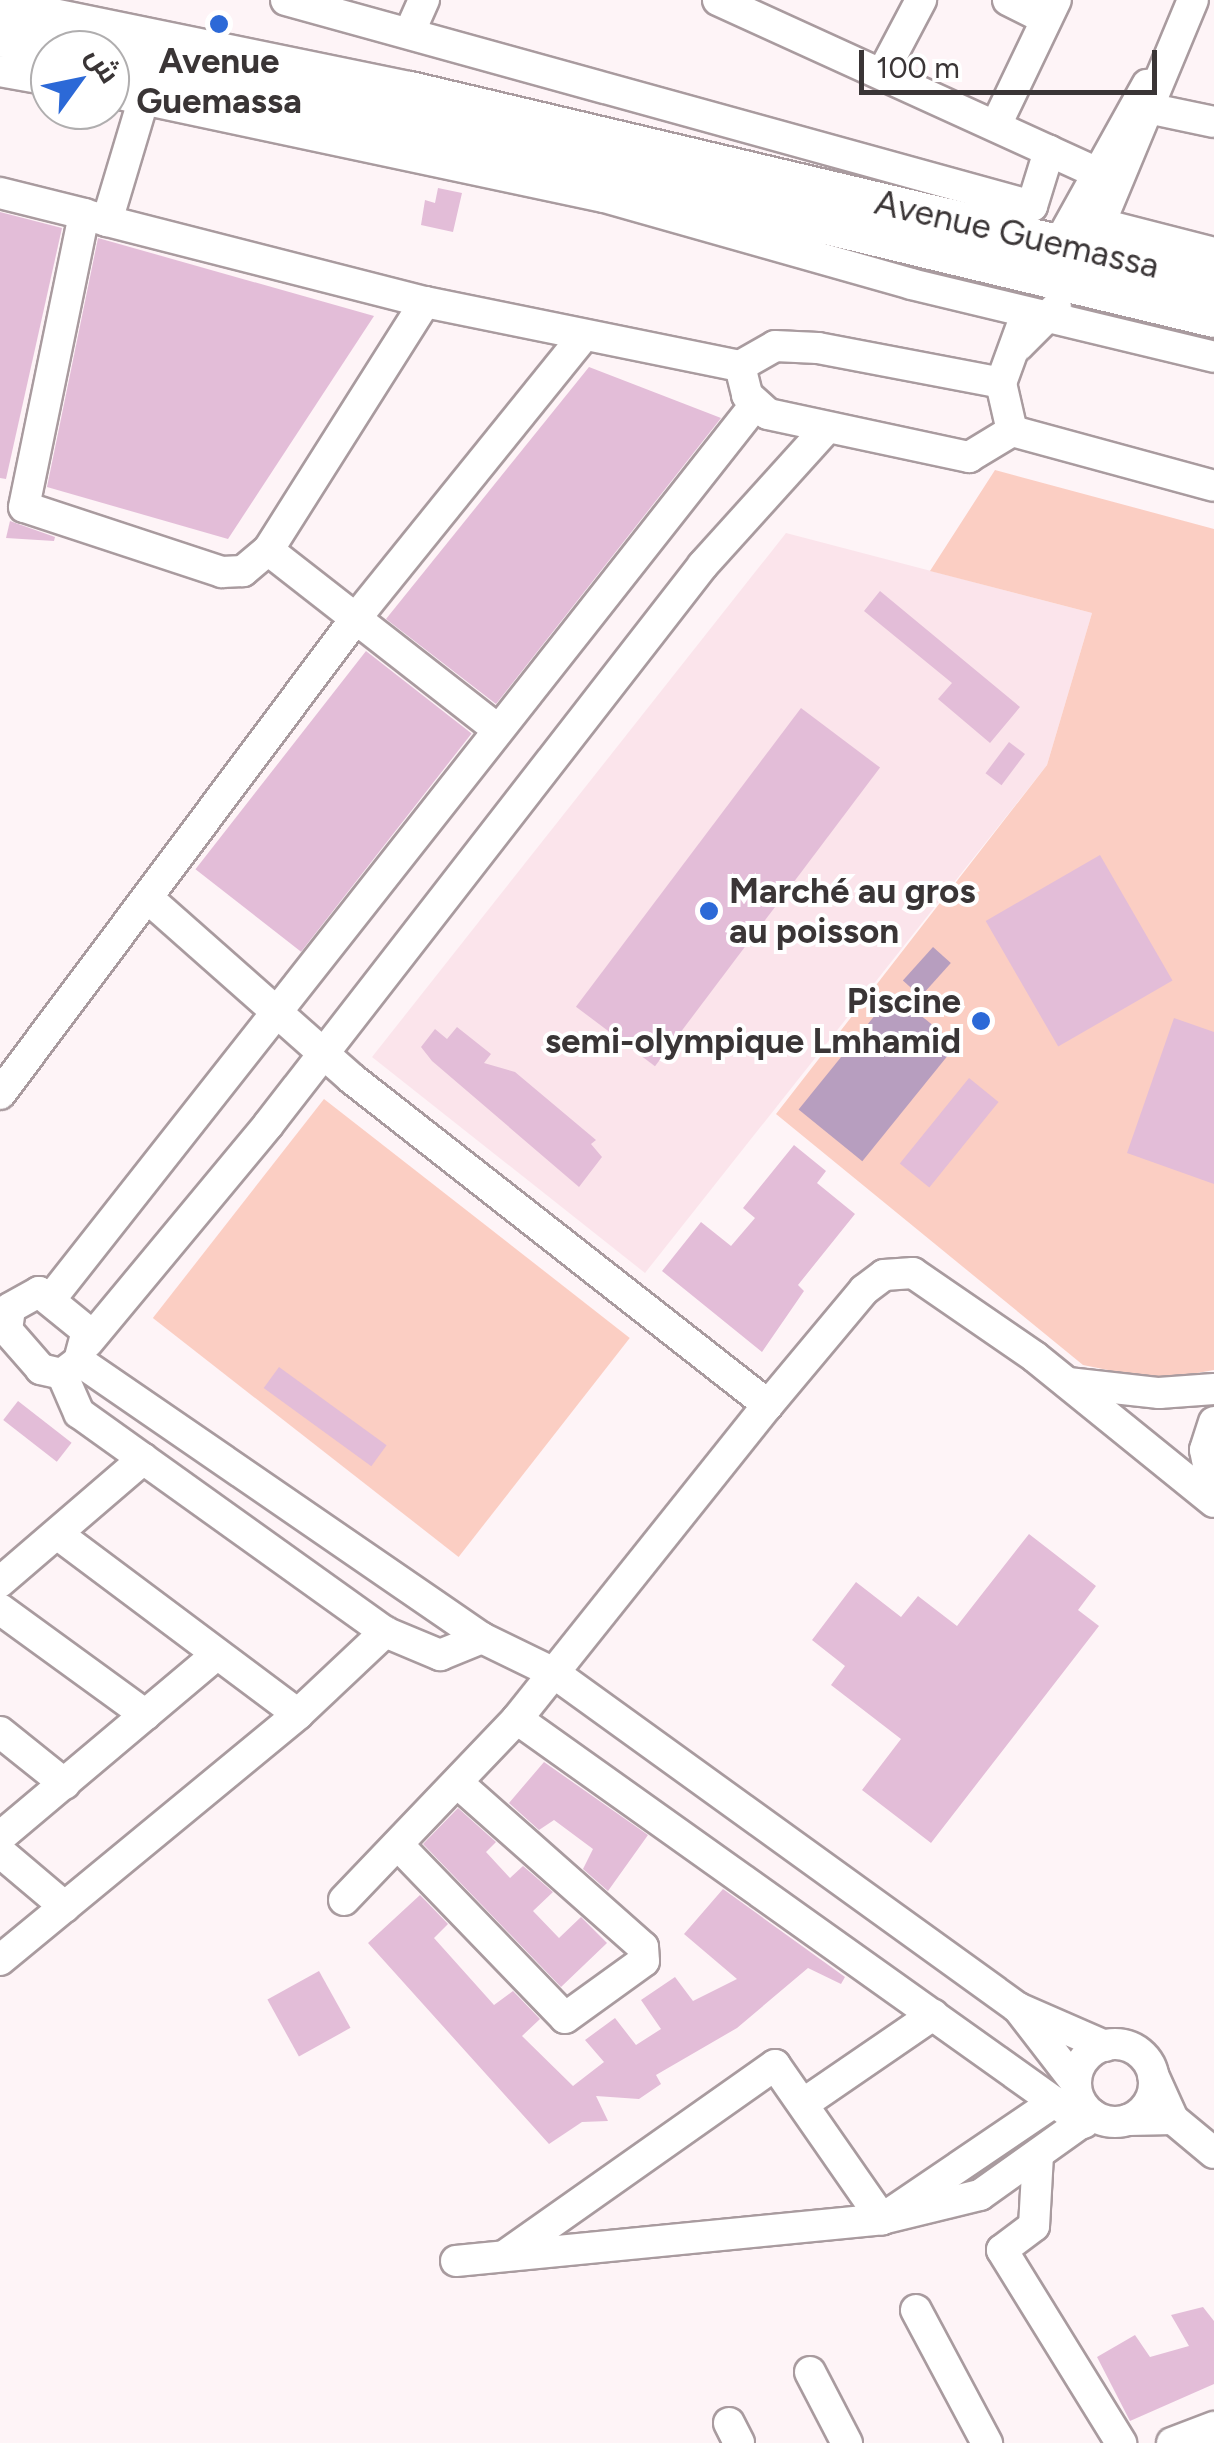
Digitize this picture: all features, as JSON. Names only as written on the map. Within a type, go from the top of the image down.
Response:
[{"type":"main road","name":"Avenue Guemassa","points":[[0,6],[410,91],[1084,239],[1214,280]]},
{"type":"main road","points":[[0,37],[30,44]]},
{"type":"main road","name":"Avenue Guemassa","points":[[130,66],[1214,318]]},
{"type":"street","points":[[286,0],[410,29],[1032,206],[1050,151]]},
{"type":"street","points":[[410,29],[424,0]]},
{"type":"street","points":[[718,0],[1096,172]]},
{"type":"street","points":[[882,74],[921,0]]},
{"type":"street","points":[[997,124],[1051,10],[1008,0]]},
{"type":"street","points":[[1012,431],[1001,383],[1056,280],[1084,239],[1152,109],[1169,54],[1193,0]]},
{"type":"street","points":[[1084,239],[1096,172],[1169,54]]},
{"type":"street","points":[[0,71],[30,76]]},
{"type":"street","points":[[130,96],[604,197],[1036,315],[1214,357]]},
{"type":"street","points":[[144,98],[96,218],[12,505],[222,572],[242,571],[268,550],[425,302]]},
{"type":"street","points":[[1152,109],[1214,122]]},
{"type":"street","points":[[0,193],[425,302],[740,366],[774,346],[818,348],[1001,383]]},
{"type":"street","points":[[1084,239],[1214,253]]},
{"type":"street","points":[[0,1094],[151,901],[356,618],[584,335]]},
{"type":"street","points":[[740,366],[754,406]]},
{"type":"street","points":[[754,406],[828,428],[969,456],[1012,431],[1214,486]]},
{"type":"street","points":[[53,1296],[496,728],[754,406]]},
{"type":"street","points":[[482,1638],[440,1656],[385,1632],[79,1413],[76,1359],[82,1323],[53,1296],[8,1294],[6,1343],[41,1368],[76,1359],[323,1052],[702,564],[828,428]]},
{"type":"street","points":[[268,550],[496,728]]},
{"type":"street","points":[[151,901],[323,1052],[768,1405]]},
{"type":"street","points":[[344,1900],[460,1786],[518,1719],[850,1304],[897,1271],[946,1290],[1214,1502]]},
{"type":"street","points":[[76,1359],[482,1638],[554,1673],[1018,2008],[1104,2046],[1140,2054],[1173,2119],[1214,2153]]},
{"type":"street","points":[[1066,1383],[1159,1393],[1214,1389]]},
{"type":"street","points":[[1214,1422],[1205,1450],[1214,1494]]},
{"type":"street","points":[[0,1582],[60,1536],[143,1459]]},
{"type":"street","points":[[60,1536],[298,1714]]},
{"type":"street","points":[[0,1609],[146,1715]]},
{"type":"street","points":[[0,1960],[298,1714],[385,1632]]},
{"type":"street","points":[[0,1837],[216,1655]]},
{"type":"street","points":[[518,1719],[933,2014],[1065,2092]]},
{"type":"street","points":[[0,1732],[65,1784]]},
{"type":"street","points":[[400,1848],[566,2018],[644,1962],[646,1950],[460,1786]]},
{"type":"street","points":[[0,1852],[65,1907]]},
{"type":"street","points":[[1018,2008],[1065,2092],[1088,2119]]},
{"type":"street","points":[[803,2104],[933,2014]]},
{"type":"street","points":[[882,2219],[1065,2092],[1084,2059],[1104,2046]]},
{"type":"street","points":[[507,2254],[775,2065],[882,2219]]},
{"type":"street","points":[[1128,2120],[1146,2107],[1152,2075]]},
{"type":"street","points":[[456,2261],[882,2219],[980,2195],[1088,2119],[1173,2119]]},
{"type":"street","points":[[1038,2155],[1034,2226],[1002,2250],[1121,2443]]},
{"type":"street","points":[[916,2310],[987,2443]]},
{"type":"street","points":[[810,2372],[847,2443]]},
{"type":"street","points":[[1172,2443],[1214,2428]]},
{"type":"shaded area","points":[[995,470],[1214,529],[1214,1370],[1158,1380],[1083,1365],[776,1114],[1047,765],[1092,613],[930,571]]},
{"type":"shaded area","name":"Marché au gros au poisson","points":[[786,533],[1092,613],[1047,765],[645,1273],[372,1057]]},
{"type":"shaded area","points":[[933,947],[951,963],[921,997],[903,980]]},
{"type":"shaded area","points":[[893,993],[957,1045],[862,1161],[799,1110]]},
{"type":"shaded area","points":[[324,1099],[630,1338],[459,1557],[153,1318]]},
{"type":"building","points":[[438,188],[462,193],[453,232],[421,225],[425,200],[435,203]]},
{"type":"building","points":[[0,212],[62,228],[6,479],[0,478]]},
{"type":"building","points":[[98,238],[374,316],[228,539],[47,487]]},
{"type":"building","points":[[589,367],[721,418],[496,704],[386,619]]},
{"type":"building","points":[[10,521],[55,537],[54,541],[6,538]]},
{"type":"building","points":[[880,591],[1020,707],[990,743],[938,699],[952,683],[864,611]]},
{"type":"building","points":[[366,651],[472,733],[301,952],[195,869]]},
{"type":"building","points":[[801,708],[880,768],[655,1066],[576,1007]]},
{"type":"building","points":[[1009,742],[1025,754],[1002,785],[986,773]]},
{"type":"building","points":[[1100,855],[1172,981],[1058,1047],[986,921]]},
{"type":"building","points":[[1174,1018],[1214,1032],[1214,1184],[1127,1153]]},
{"type":"building","points":[[457,1027],[491,1054],[484,1063],[515,1072],[596,1140],[591,1144],[602,1157],[579,1187],[432,1061],[421,1047],[435,1029],[447,1039]]},
{"type":"building","points":[[969,1078],[999,1102],[929,1187],[900,1163]]},
{"type":"building","points":[[794,1145],[826,1171],[817,1183],[855,1214],[798,1285],[804,1291],[762,1352],[662,1271],[701,1222],[731,1246],[755,1218],[743,1208]]},
{"type":"building","points":[[279,1367],[387,1445],[371,1466],[264,1388]]},
{"type":"building","points":[[18,1401],[72,1443],[57,1462],[3,1420]]},
{"type":"building","points":[[1029,1534],[1096,1586],[1078,1610],[1099,1626],[931,1843],[862,1790],[901,1739],[831,1685],[845,1666],[812,1640],[856,1582],[901,1617],[918,1596],[957,1626]]},
{"type":"building","points":[[544,1762],[648,1835],[608,1891],[583,1869],[593,1849],[554,1820],[539,1830],[509,1803]]},
{"type":"building","points":[[458,1808],[496,1842],[486,1852],[510,1878],[523,1866],[553,1892],[533,1911],[559,1938],[581,1917],[607,1943],[561,1987],[423,1844]]},
{"type":"building","points":[[723,1889],[845,1977],[841,1984],[808,1968],[737,2028],[656,2075],[661,2084],[639,2099],[596,2096],[608,2121],[582,2122],[549,2144],[368,1943],[420,1895],[448,1924],[434,1938],[494,2005],[513,1991],[540,2019],[522,2036],[573,2086],[604,2062],[585,2040],[615,2018],[636,2045],[661,2029],[641,2000],[675,1977],[693,2001],[737,1979],[684,1934]]},
{"type":"building","points":[[319,1971],[351,2028],[299,2056],[267,2000]]},
{"type":"building","points":[[1203,2307],[1214,2321],[1214,2384],[1130,2421],[1097,2357],[1135,2335],[1150,2357],[1189,2346],[1171,2315]]},
{"type":"place","name":"Avenue Guemassa","points":[[219,24]]},
{"type":"place","name":"Marché au gros au poisson","points":[[709,911]]},
{"type":"place","name":"Piscine semi-olympique Lmhamid","points":[[981,1021]]}]
